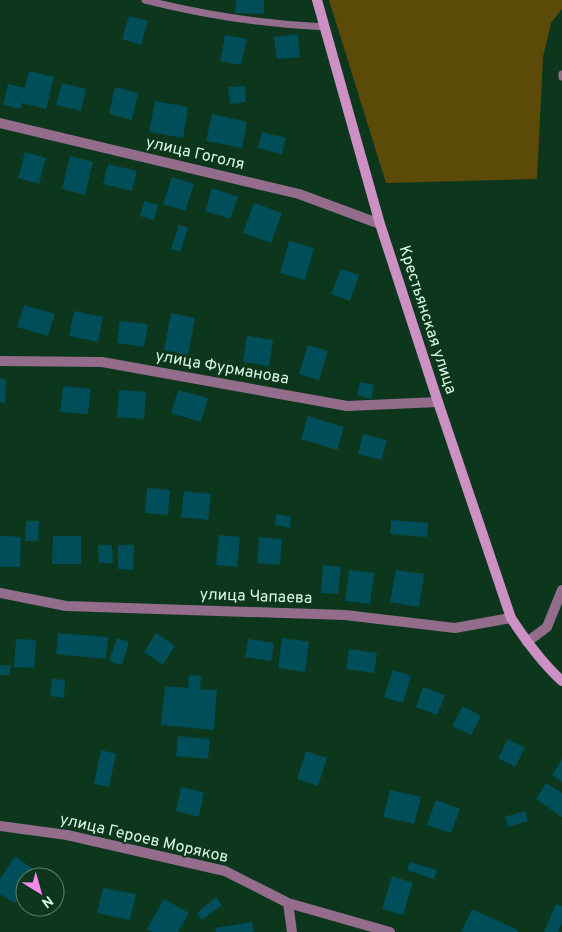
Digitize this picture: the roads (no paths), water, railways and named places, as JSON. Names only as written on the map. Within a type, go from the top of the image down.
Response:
[{"type":"main road","name":"Крестьянская улица","points":[[317,0],[380,224],[438,402],[511,618],[527,642]]},
{"type":"main road","points":[[527,642],[562,681]]},
{"type":"street","name":"улица Гоголя","points":[[0,123],[300,194],[380,224]]},
{"type":"street","name":"улица Фурманова","points":[[0,362],[102,362],[347,406],[438,402]]},
{"type":"street","points":[[527,642],[547,627],[562,590]]},
{"type":"street","name":"улица Чапаева","points":[[0,593],[66,606],[345,615],[455,628],[511,618]]},
{"type":"street","name":"улица Героев Моряков","points":[[0,826],[67,835],[225,871],[288,903],[390,932]]},
{"type":"street","points":[[288,903],[292,932]]},
{"type":"lane","points":[[145,0],[192,10],[288,25],[325,27]]}]
